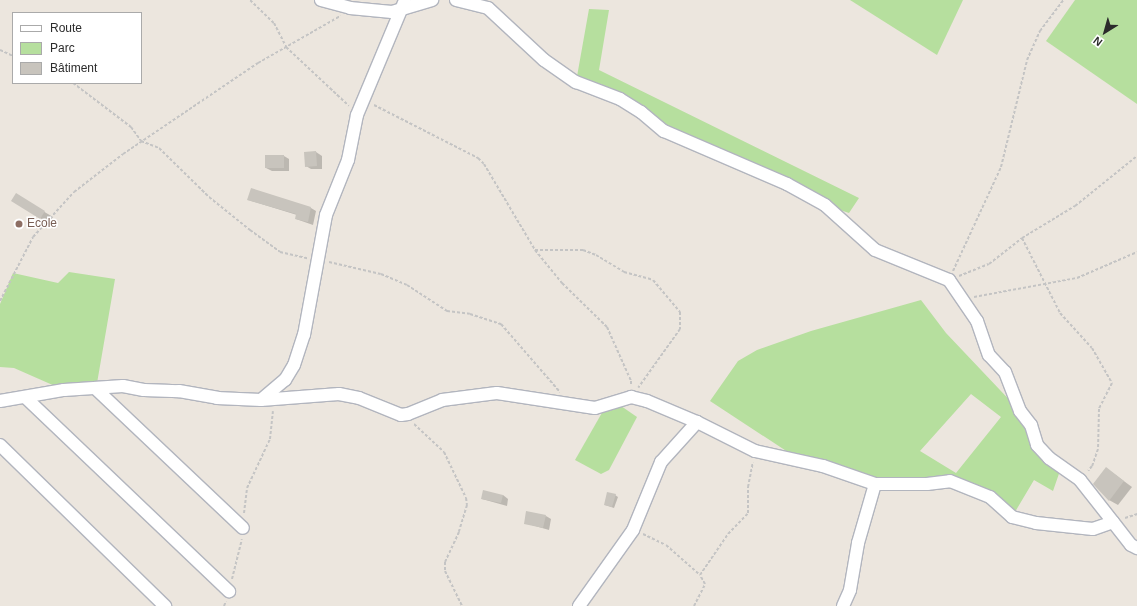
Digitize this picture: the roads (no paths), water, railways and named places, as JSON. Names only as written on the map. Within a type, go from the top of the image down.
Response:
[{"type":"street","points":[[320,0],[350,8],[392,12],[403,5],[432,0]]},
{"type":"street","points":[[456,0],[488,8],[544,60],[576,82],[620,99],[641,112],[664,131],[787,184],[825,205],[875,250],[949,280],[960,299],[977,320],[989,355],[1005,372],[1020,411],[1031,425],[1037,445],[1049,458],[1080,480],[1131,546],[1137,548]]},
{"type":"street","points":[[261,400],[285,380],[294,364],[304,335],[326,215],[348,160],[358,115],[403,5]]},
{"type":"street","points":[[0,401],[64,390],[123,386],[144,390],[179,391],[217,398],[261,400],[339,394],[359,398],[401,415],[408,414],[442,400],[497,393],[595,408],[631,397],[647,401],[697,422],[755,451],[823,466],[875,484],[927,484],[950,481],[990,497],[1012,517],[1036,524],[1093,529],[1112,522]]},
{"type":"street","points":[[96,389],[243,528]]},
{"type":"street","points":[[25,397],[228,591]]},
{"type":"street","points":[[579,606],[633,530],[661,462],[697,422]]},
{"type":"street","points":[[0,445],[165,606]]},
{"type":"street","points":[[843,606],[850,590],[858,543],[875,484]]},
{"type":"place","name":"Ecole","points":[[19,224]]}]
